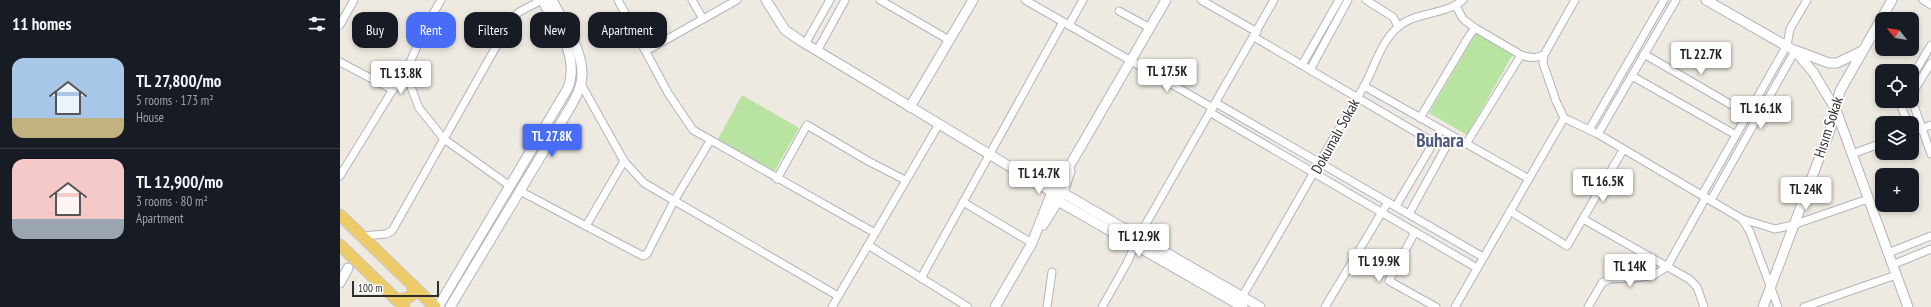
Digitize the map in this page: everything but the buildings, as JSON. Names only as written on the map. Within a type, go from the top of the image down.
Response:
[{"type":"main road","points":[[340,215],[435,307]]},
{"type":"main road","points":[[340,245],[400,303],[413,294],[412,286]]},
{"type":"street","points":[[340,25],[354,0]]},
{"type":"street","points":[[340,176],[405,70],[441,0]]},
{"type":"street","points":[[361,236],[386,234],[392,232],[510,22],[520,12],[542,0],[564,40],[571,58],[573,69],[572,78],[568,88],[438,307]]},
{"type":"street","points":[[450,307],[571,106],[581,84],[581,60],[552,0]]},
{"type":"street","points":[[618,0],[668,93],[693,130],[710,141],[720,145],[875,233]]},
{"type":"street","points":[[692,0],[703,19]]},
{"type":"street","points":[[646,50],[738,0]]},
{"type":"street","points":[[766,0],[785,30],[805,44],[1052,192],[1137,240],[1240,304],[1260,307]]},
{"type":"street","points":[[805,44],[830,0]]},
{"type":"street","points":[[817,51],[845,0]]},
{"type":"street","points":[[880,0],[949,40]]},
{"type":"street","points":[[910,107],[973,0]]},
{"type":"street","points":[[1025,0],[1214,108],[1320,163],[1483,257]]},
{"type":"street","points":[[921,278],[989,154],[1066,23],[1083,0]]},
{"type":"street","points":[[1032,243],[1052,192],[1073,160],[1166,0]]},
{"type":"street","points":[[1201,0],[1302,66],[1434,142]]},
{"type":"street","points":[[1102,307],[1127,263],[1137,240],[1214,108],[1274,0]]},
{"type":"street","points":[[1302,66],[1339,0]]},
{"type":"street","points":[[1310,70],[1348,0]]},
{"type":"street","points":[[1366,0],[1393,17],[1398,26]]},
{"type":"street","name":"Dokumalı Sokak","points":[[1240,304],[1364,86],[1390,35],[1398,26],[1414,18],[1456,6],[1463,0]]},
{"type":"street","points":[[1575,0],[1544,54],[1543,63],[1556,102],[1564,118],[1598,134],[1742,219],[1775,229],[1793,226],[1868,199]]},
{"type":"street","points":[[1588,130],[1664,0]]},
{"type":"street","points":[[1598,134],[1676,0]]},
{"type":"street","points":[[1706,0],[1796,51],[1829,63],[1837,63],[1862,51]]},
{"type":"street","points":[[1706,198],[1747,114],[1787,45],[1790,29],[1807,0]]},
{"type":"street","name":"Hısım Sokak","points":[[1763,307],[1836,110],[1840,91],[1892,0]]},
{"type":"street","points":[[1923,0],[1931,5]]},
{"type":"street","points":[[1456,6],[1463,19],[1475,28],[1521,55],[1529,58],[1539,57],[1544,54]]},
{"type":"street","points":[[1119,11],[1150,28]]},
{"type":"street","points":[[1420,118],[1468,36],[1475,28]]},
{"type":"street","points":[[1919,65],[1931,45]]},
{"type":"street","points":[[1796,51],[1828,95],[1836,110],[1908,307]]},
{"type":"street","points":[[1588,307],[1602,283],[1610,279],[1635,278],[1654,275],[1667,267],[1706,198],[1796,51]]},
{"type":"street","points":[[1644,54],[1747,114]]},
{"type":"street","points":[[1466,144],[1521,55]]},
{"type":"street","points":[[340,62],[393,90]]},
{"type":"street","points":[[1931,63],[1912,94],[1913,103],[1931,154]]},
{"type":"street","points":[[405,70],[419,108],[444,139],[510,186]]},
{"type":"street","points":[[1632,76],[1736,135]]},
{"type":"street","points":[[581,84],[624,161],[644,183],[674,202],[838,296]]},
{"type":"street","points":[[1364,86],[1529,179]]},
{"type":"street","points":[[1214,108],[1314,174],[1477,268]]},
{"type":"street","points":[[1457,306],[1483,257],[1564,118]]},
{"type":"street","points":[[833,307],[905,180],[939,124]]},
{"type":"street","points":[[778,179],[807,125],[868,161],[905,180]]},
{"type":"street","points":[[1919,130],[1931,125]]},
{"type":"street","points":[[1396,206],[1441,130]]},
{"type":"street","points":[[1409,214],[1452,136]]},
{"type":"street","points":[[520,192],[643,256],[647,254],[674,202],[710,141]]},
{"type":"street","points":[[1852,154],[1875,146]]},
{"type":"street","points":[[1510,211],[1567,246],[1623,150]]},
{"type":"street","points":[[995,307],[1032,243],[1061,197],[1073,160]]},
{"type":"street","points":[[586,226],[624,161]]},
{"type":"street","points":[[963,202],[1032,243]]},
{"type":"street","points":[[1325,307],[1388,202]]},
{"type":"street","points":[[1583,219],[1689,279],[1697,287],[1704,307]]},
{"type":"street","points":[[1742,219],[1750,232],[1778,307]]},
{"type":"street","points":[[1415,232],[1389,281],[1436,307]]},
{"type":"street","points":[[1888,253],[1931,236]]},
{"type":"street","points":[[868,246],[968,307]]},
{"type":"street","points":[[1892,265],[1931,249]]},
{"type":"street","points":[[340,283],[348,268]]},
{"type":"street","points":[[1047,307],[1052,272]]},
{"type":"street","points":[[1804,307],[1896,275]]},
{"type":"green space","points":[[1476,33],[1513,54],[1467,135],[1429,113]]},
{"type":"green space","points":[[742,95],[799,128],[774,172],[718,139]]},
{"type":"district","name":"Buhara","points":[[1440,140]]}]
